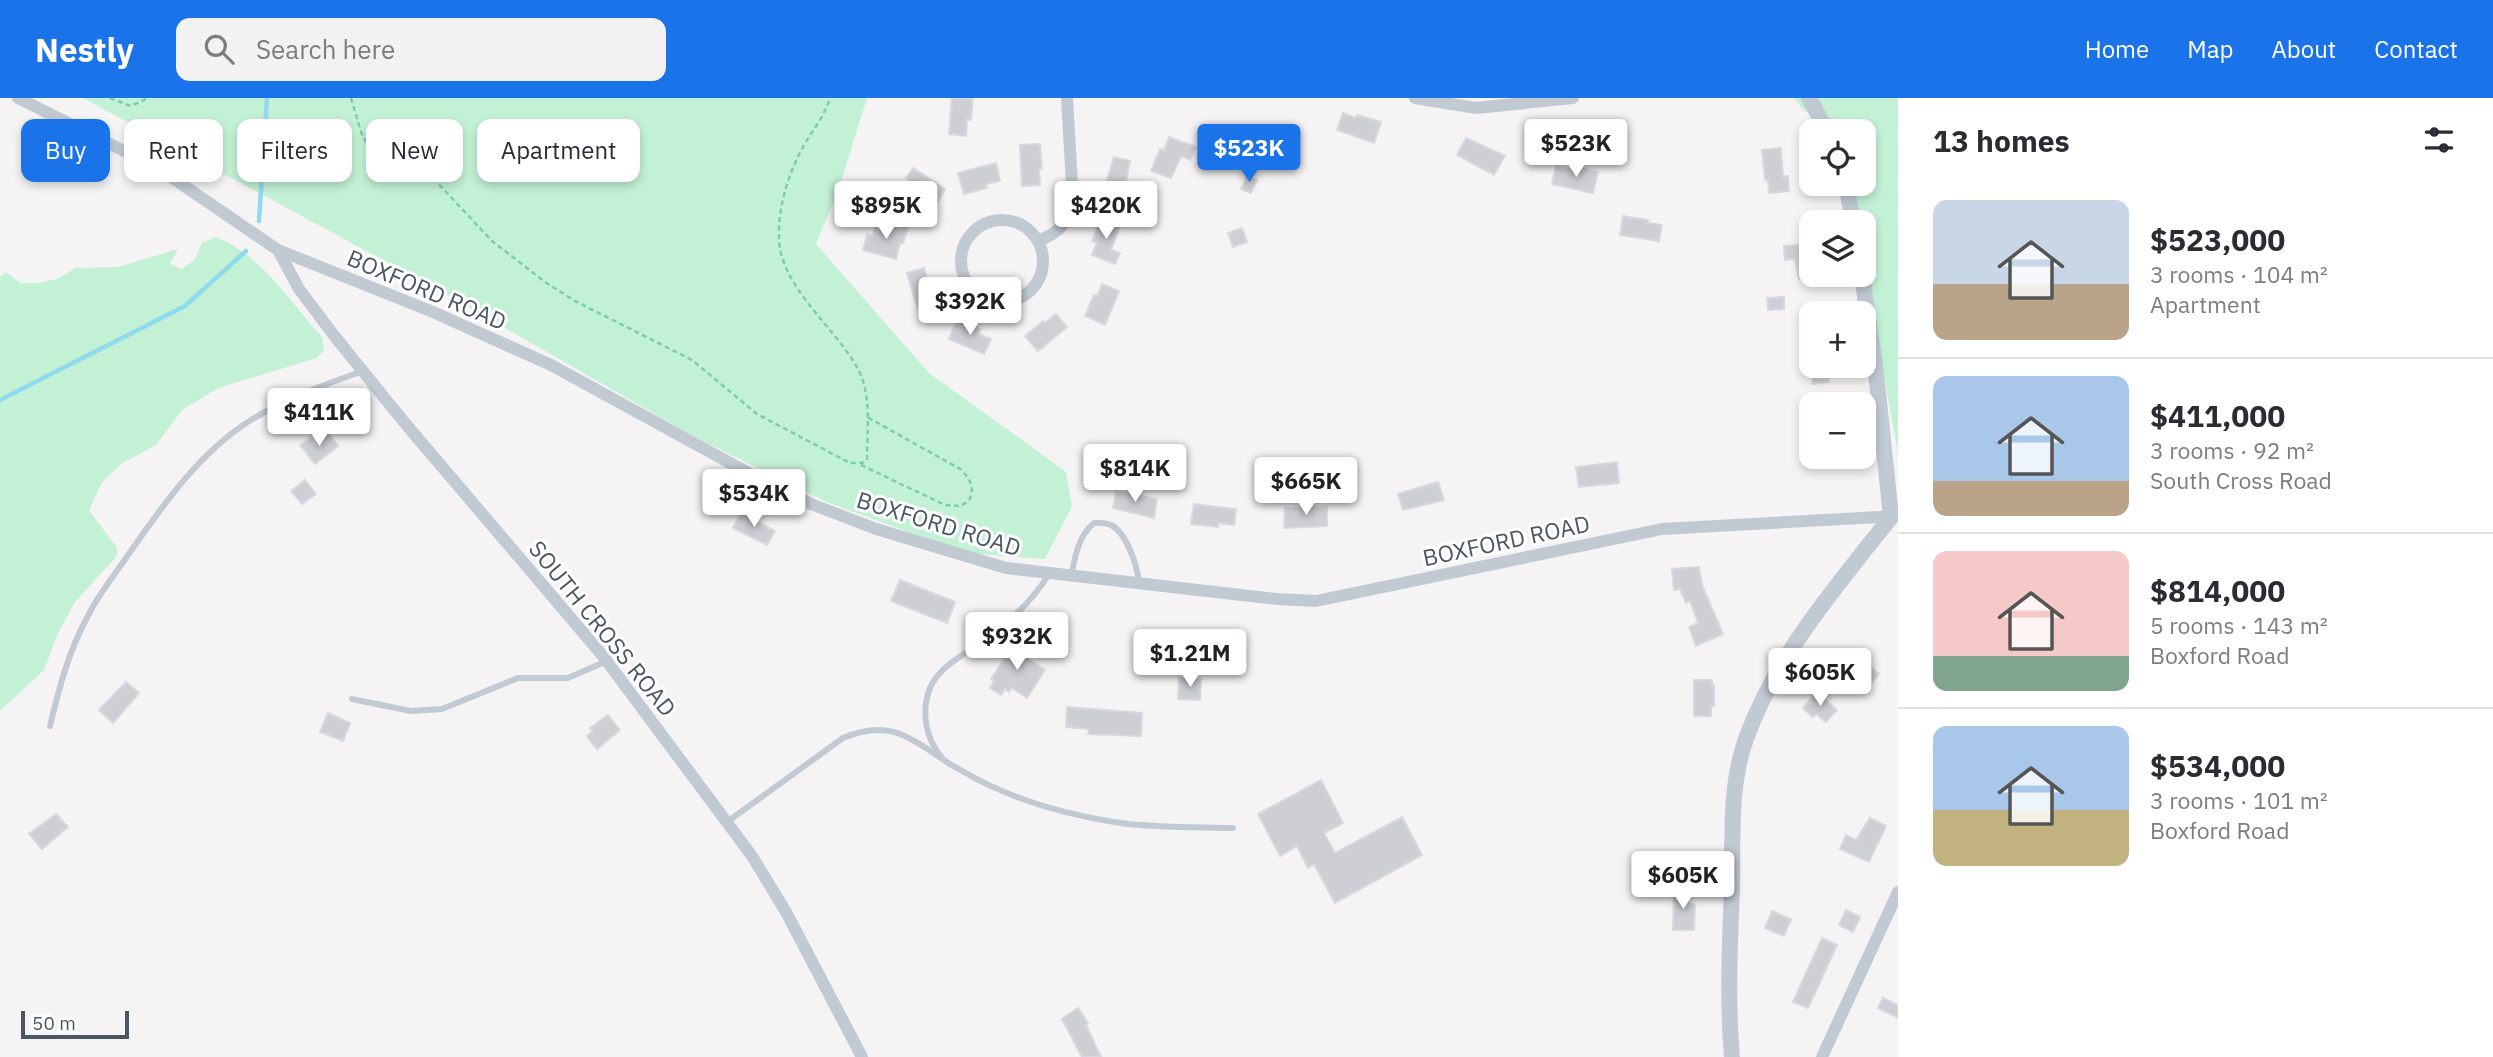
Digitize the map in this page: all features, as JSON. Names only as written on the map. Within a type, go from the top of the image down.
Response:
[{"type":"street","name":"BOXFORD ROAD","points":[[18,98],[158,168],[278,250],[433,312],[551,365],[754,476],[811,504],[946,552],[1006,568],[1049,575],[1316,601],[1662,529],[1895,516]]},
{"type":"street","points":[[1038,241],[1056,234],[1068,218],[1073,202],[1067,98]]},
{"type":"street","points":[[1415,98],[1476,108],[1573,98]]},
{"type":"street","points":[[1809,98],[1820,119]]},
{"type":"street","points":[[998,220],[1014,221],[1028,229],[1038,241],[1043,256],[1042,272],[1034,287],[1022,297],[1007,302],[990,300],[976,293],[966,280],[961,265],[963,249],[970,235],[983,224],[998,220]]},
{"type":"street","name":"SOUTH CROSS ROAD","points":[[278,250],[299,289],[363,371],[607,661],[752,856],[786,912],[862,1057]]},
{"type":"street","points":[[1732,1057],[1730,964],[1734,787],[1746,737],[1788,655],[1820,608],[1895,516],[1864,287]]},
{"type":"street","points":[[1822,1057],[1898,892]]},
{"type":"lane","points":[[50,726],[72,651],[88,615],[153,518],[193,471],[219,444],[249,421],[310,390],[363,371]]},
{"type":"lane","points":[[1071,577],[1080,541],[1087,528],[1094,523],[1106,523],[1116,528],[1130,549],[1139,584]]},
{"type":"lane","points":[[943,759],[924,720],[931,687],[938,675],[988,638],[1039,591],[1049,575]]},
{"type":"lane","points":[[352,699],[411,711],[442,709],[518,678],[568,678],[607,661]]},
{"type":"lane","points":[[727,822],[843,738],[863,730],[882,729],[918,743],[980,781],[1010,795],[1084,817],[1124,823],[1233,828]]},
{"type":"path","points":[[110,98],[131,106],[148,98]]},
{"type":"path","points":[[351,98],[361,132],[375,153],[416,161],[492,241],[545,282],[575,301],[691,359],[757,414],[850,463],[859,464],[944,505],[960,506],[969,501],[973,493],[972,483],[962,470],[867,417]]},
{"type":"path","points":[[830,98],[825,115],[805,144],[791,173],[782,204],[779,239],[786,270],[859,370],[867,404],[867,460],[859,464]]},
{"type":"green space","points":[[83,98],[867,98],[839,188],[816,244],[929,373],[1066,472],[1072,506],[1045,559],[965,553],[827,502],[695,437],[435,288],[239,182],[352,182],[352,119],[237,119],[237,181],[223,174],[223,119],[124,120]]},
{"type":"green space","points":[[1794,98],[1898,98],[1898,454],[1876,330],[1876,301],[1871,301],[1868,287],[1876,287],[1876,210],[1853,210],[1850,196],[1876,196],[1876,119],[1822,119],[1803,110]]},
{"type":"green space","points":[[216,237],[233,245],[261,267],[322,337],[324,350],[317,358],[218,388],[182,410],[156,445],[121,464],[102,482],[89,510],[117,548],[117,556],[75,602],[58,633],[44,670],[0,711],[0,276],[6,272],[20,283],[38,283],[57,279],[76,268],[118,267],[178,249],[170,264],[182,269],[195,259],[202,243]]},
{"type":"building","points":[[952,98],[973,98],[966,136],[949,134]]},
{"type":"building","points":[[1343,113],[1381,122],[1374,143],[1337,130]]},
{"type":"building","points":[[1169,137],[1196,147],[1190,160],[1181,156],[1171,178],[1151,171],[1160,149],[1164,150]]},
{"type":"building","points":[[1466,138],[1505,156],[1494,175],[1457,155]]},
{"type":"building","points":[[1040,144],[1040,185],[1022,186],[1020,145]]},
{"type":"building","points":[[1781,148],[1783,177],[1788,176],[1789,191],[1769,193],[1762,150]]},
{"type":"building","points":[[1114,157],[1130,161],[1122,202],[1102,197]]},
{"type":"building","points":[[996,163],[1000,181],[986,184],[987,188],[964,194],[958,173]]},
{"type":"building","points":[[1556,166],[1572,170],[1573,166],[1598,172],[1593,193],[1552,184]]},
{"type":"building","points":[[913,168],[945,189],[929,218],[903,201],[914,184],[906,178]]},
{"type":"building","points":[[1247,176],[1257,180],[1251,193],[1241,189]]},
{"type":"building","points":[[1623,216],[1662,225],[1659,241],[1620,235]]},
{"type":"building","points":[[1101,218],[1120,226],[1111,250],[1120,253],[1115,264],[1092,255],[1097,243],[1092,241]]},
{"type":"building","points":[[890,222],[908,227],[896,259],[863,250],[867,235],[873,236],[875,228],[888,231]]},
{"type":"building","points":[[1242,228],[1247,242],[1233,247],[1228,233]]},
{"type":"building","points":[[1799,245],[1799,279],[1795,259],[1785,260],[1784,246]]},
{"type":"building","points":[[924,268],[938,304],[918,310],[907,273]]},
{"type":"building","points":[[1102,284],[1119,291],[1105,325],[1085,316]]},
{"type":"building","points":[[1784,297],[1784,309],[1768,310],[1767,298]]},
{"type":"building","points":[[1056,314],[1067,327],[1038,351],[1025,336]]},
{"type":"building","points":[[957,320],[980,329],[978,334],[991,339],[984,354],[949,339]]},
{"type":"building","points":[[1812,378],[1828,378],[1829,382],[1813,384]]},
{"type":"building","points":[[329,434],[338,446],[315,464],[300,445],[311,438],[315,444]]},
{"type":"building","points":[[1617,462],[1619,483],[1579,487],[1576,467]]},
{"type":"building","points":[[305,480],[316,494],[302,504],[291,491]]},
{"type":"building","points":[[1438,482],[1444,500],[1403,510],[1398,494]]},
{"type":"building","points":[[1116,491],[1157,499],[1154,518],[1113,508]]},
{"type":"building","points":[[1194,504],[1236,509],[1234,525],[1218,523],[1218,527],[1191,524]]},
{"type":"building","points":[[1327,507],[1327,526],[1284,528],[1285,508]]},
{"type":"building","points":[[741,513],[775,531],[767,545],[733,528]]},
{"type":"building","points":[[1699,567],[1702,585],[1723,634],[1696,646],[1689,627],[1698,623],[1690,601],[1686,603],[1680,589],[1674,590],[1672,569]]},
{"type":"building","points":[[900,580],[955,602],[947,623],[891,601]]},
{"type":"building","points":[[1017,640],[1030,648],[1024,656],[1045,670],[1027,698],[1012,688],[1009,692],[1005,689],[1001,695],[990,688],[994,681],[991,679]]},
{"type":"building","points":[[1862,659],[1879,674],[1863,692],[1846,676]]},
{"type":"building","points":[[1179,678],[1201,679],[1200,700],[1178,699]]},
{"type":"building","points":[[1694,680],[1712,680],[1714,706],[1711,706],[1711,716],[1694,716]]},
{"type":"building","points":[[126,682],[139,693],[113,723],[99,710]]},
{"type":"building","points":[[1817,692],[1837,710],[1826,722],[1816,714],[1813,717],[1803,708]]},
{"type":"building","points":[[1067,707],[1142,713],[1141,736],[1088,734],[1089,729],[1066,727]]},
{"type":"building","points":[[328,713],[350,723],[343,741],[320,732]]},
{"type":"building","points":[[608,715],[620,730],[597,749],[587,736],[593,731],[590,728]]},
{"type":"building","points":[[1321,780],[1343,823],[1324,833],[1335,853],[1402,817],[1422,855],[1335,903],[1314,864],[1308,868],[1297,846],[1280,856],[1258,814]]},
{"type":"building","points":[[56,814],[68,827],[42,849],[29,834]]},
{"type":"building","points":[[1870,818],[1886,826],[1869,862],[1840,849],[1846,835],[1856,840]]},
{"type":"building","points":[[1674,889],[1689,889],[1688,903],[1695,905],[1694,930],[1673,930]]},
{"type":"building","points":[[1846,910],[1860,917],[1853,932],[1839,925]]},
{"type":"building","points":[[1772,911],[1791,919],[1784,936],[1765,928]]},
{"type":"building","points":[[1822,938],[1837,945],[1808,1008],[1793,1002]]},
{"type":"building","points":[[1883,998],[1898,1005],[1898,1018],[1878,1008]]},
{"type":"building","points":[[1078,1008],[1088,1023],[1086,1025],[1101,1057],[1082,1057],[1062,1019]]},
{"type":"waterway","points":[[259,221],[267,98]]},
{"type":"waterway","points":[[0,400],[185,306],[246,251]]}]
